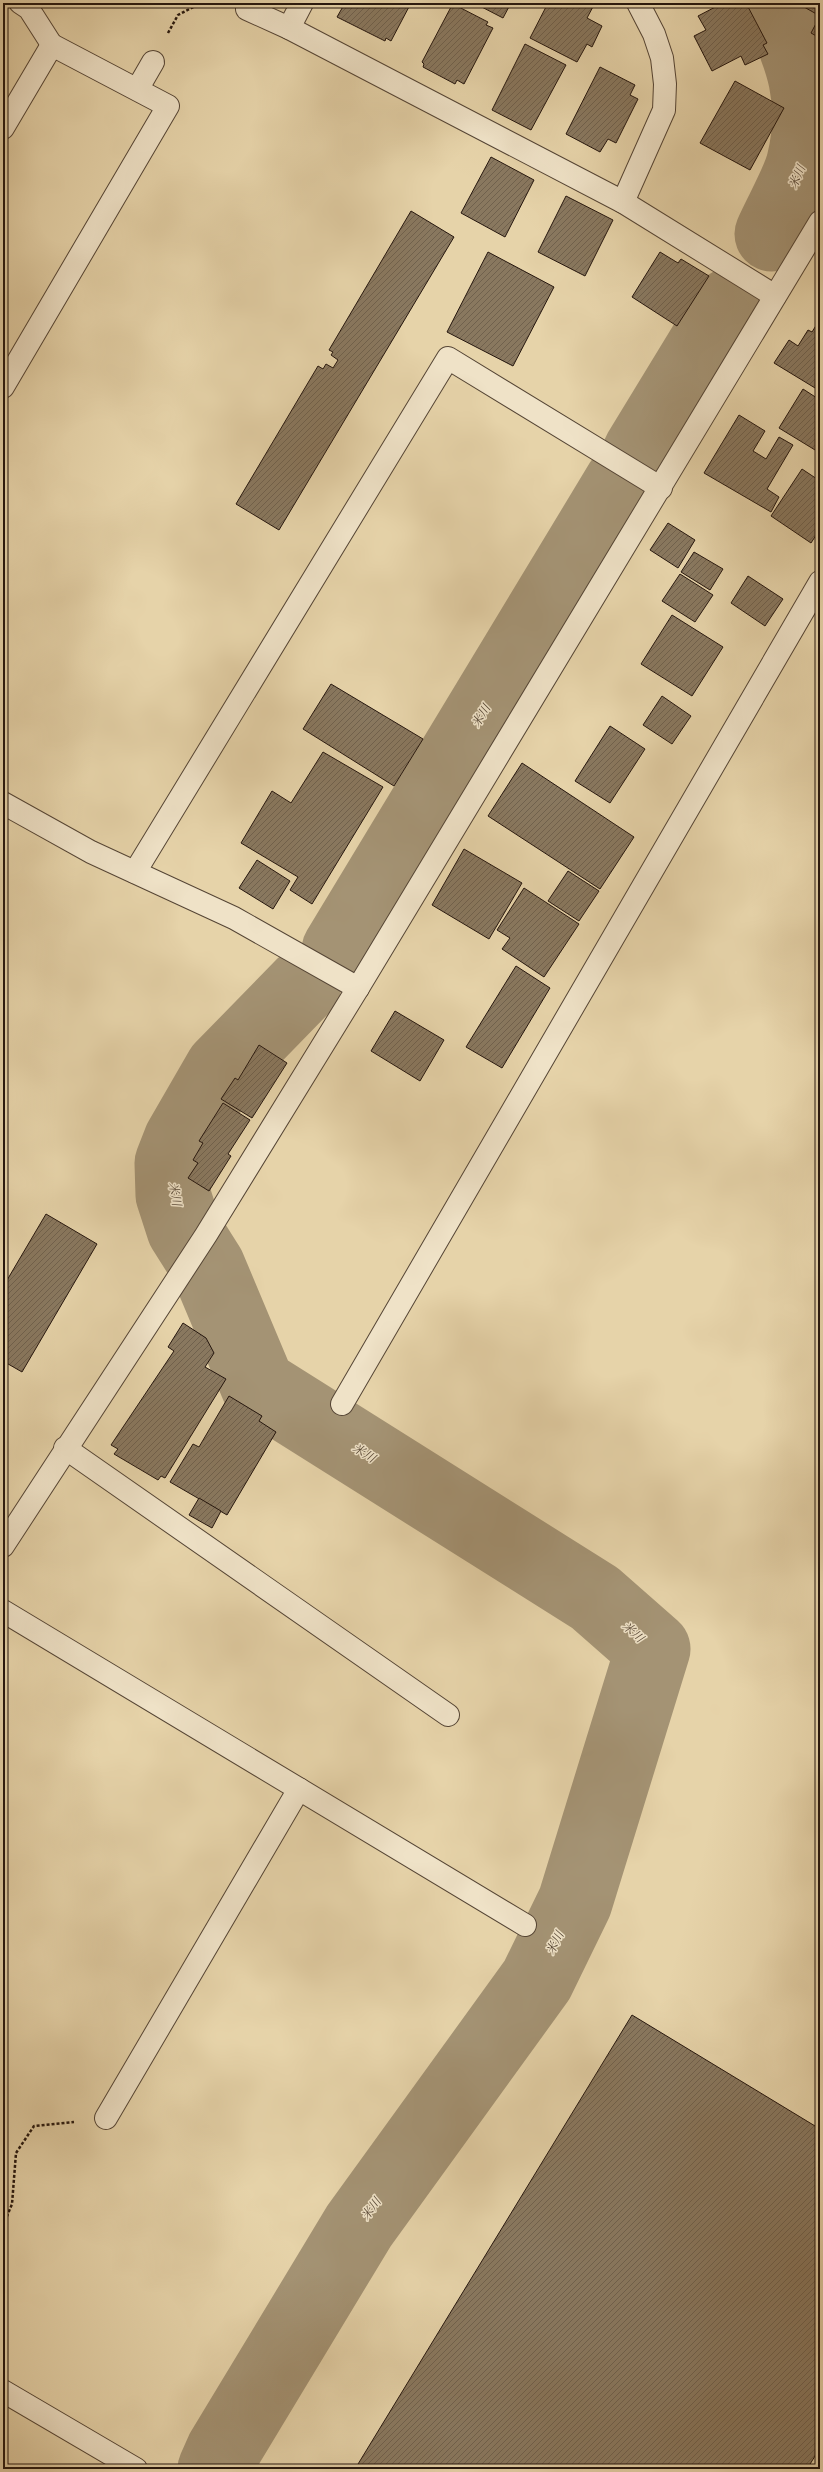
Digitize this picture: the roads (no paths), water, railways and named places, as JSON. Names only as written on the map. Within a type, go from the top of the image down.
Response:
[{"type":"street","points":[[289,28],[302,3]]},
{"type":"street","points":[[623,202],[664,110],[665,84],[662,58],[654,34],[638,3]]},
{"type":"street","points":[[247,9],[289,28],[623,202],[775,296]]},
{"type":"street","points":[[3,128],[52,45],[138,88],[168,106],[3,387]]},
{"type":"street","points":[[138,88],[153,62]]},
{"type":"street","points":[[3,1546],[65,1448],[206,1235],[358,988],[661,488],[820,222]]},
{"type":"street","points":[[135,872],[448,358],[661,488]]},
{"type":"street","points":[[342,1404],[820,582]]},
{"type":"street","points":[[3,803],[91,852],[234,918],[358,988]]},
{"type":"street","points":[[65,1448],[448,1715]]},
{"type":"street","points":[[3,1611],[525,1925]]},
{"type":"street","points":[[106,2118],[299,1790]]},
{"type":"street","points":[[3,2391],[136,2469]]},
{"type":"lane","points":[[20,3],[29,8],[52,45]]},
{"type":"waterway","name":"米川","points":[[772,234],[802,170],[808,140],[810,119],[809,99],[801,61],[777,3]]},
{"type":"waterway","name":"米川","points":[[640,452],[729,306]]},
{"type":"waterway","name":"米川","points":[[339,950],[622,482]]},
{"type":"waterway","name":"米川","points":[[215,2469],[223,2451],[359,2226],[537,1980],[575,1902],[653,1649],[595,1598],[258,1386],[208,1267],[184,1229],[173,1195],[172,1163],[181,1140],[222,1069],[304,985]]}]
